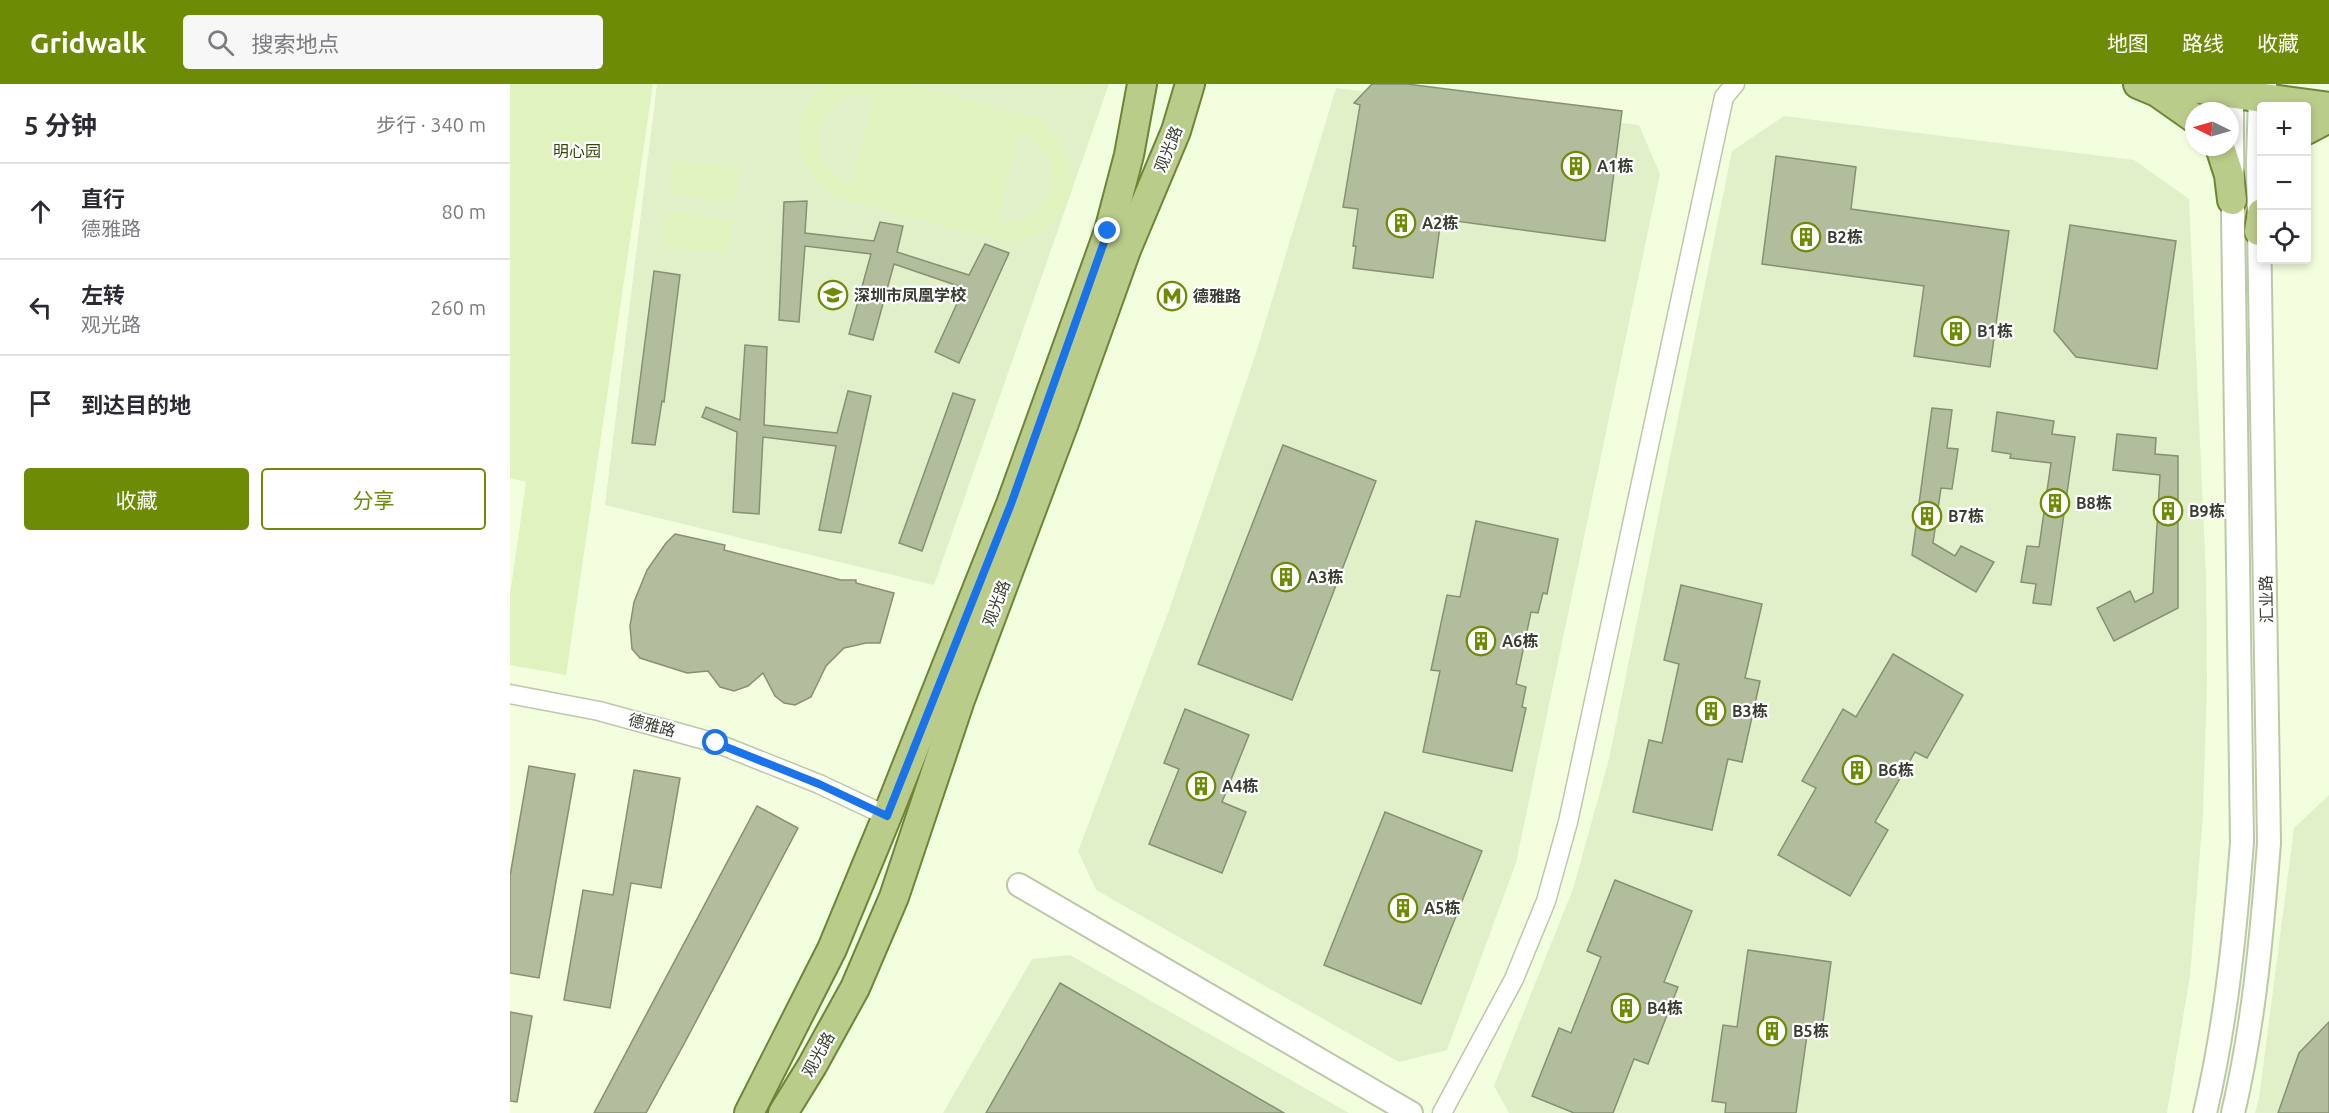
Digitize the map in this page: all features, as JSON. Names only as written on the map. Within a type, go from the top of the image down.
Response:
[{"type":"main road","name":"观光路","points":[[749,1113],[832,949],[1011,504],[1108,231],[1130,155],[1142,84]]},
{"type":"main road","points":[[1138,223],[1160,84]]},
{"type":"main road","name":"观光路","points":[[783,1113],[855,988],[894,897],[960,700],[1138,223],[1176,130],[1190,84]]},
{"type":"main road","points":[[2138,84],[2157,92],[2185,112]]},
{"type":"main road","points":[[2163,84],[2248,89],[2329,106]]},
{"type":"main road","points":[[2311,128],[2329,118]]},
{"type":"main road","points":[[2224,156],[2232,200]]},
{"type":"street","points":[[1442,1113],[1514,979],[1546,901],[1569,822],[1726,88]]},
{"type":"street","name":"汇业路","points":[[2205,1113],[2224,1018],[2242,842],[2232,200],[2248,89]]},
{"type":"street","name":"汇业路","points":[[2248,89],[2258,162],[2260,210]]},
{"type":"street","name":"汇业路","points":[[2233,1113],[2250,1023],[2262,935],[2269,843],[2261,264]]},
{"type":"street","name":"德雅路","points":[[510,694],[599,711],[716,743],[819,784],[887,816]]},
{"type":"street","points":[[1019,885],[1411,1113]]},
{"type":"shaded area","name":"深圳市凤凰学校","points":[[657,84],[1109,84],[934,585],[605,505]]},
{"type":"shaded area","points":[[1336,88],[1639,125],[1660,174],[1516,863],[1447,1050],[1399,1062],[1096,890],[1078,851],[1168,613],[1256,353]]},
{"type":"shaded area","points":[[1784,116],[2134,160],[2189,199],[2206,575],[2207,682],[2203,815],[2190,976],[2167,1113],[1509,1113],[1494,1086],[1573,889],[1609,759],[1732,151]]},
{"type":"shaded area","points":[[2329,795],[2329,1113],[2255,1113],[2259,1098],[2294,828]]},
{"type":"shaded area","points":[[1070,955],[1349,1113],[943,1113],[1032,959]]},
{"type":"green space","name":"明心园","points":[[510,84],[653,84],[566,675],[510,665],[510,595],[526,482],[510,478]]},
{"type":"green space","points":[[829,84],[910,84],[1037,119],[1055,136],[1066,154],[1071,174],[1069,194],[1062,211],[1048,226],[1029,237],[1005,242],[833,196],[809,171],[802,156],[799,140],[800,124],[805,109],[814,95]],"holes":[[[865,93],[875,95],[851,183],[835,174],[824,161],[819,147],[818,132],[823,118],[832,106],[847,97]],[[1019,133],[1037,143],[1047,157],[1052,173],[1051,189],[1044,203],[1032,214],[1016,221],[996,221]]]},
{"type":"green space","points":[[1030,84],[1086,84],[1085,90]]},
{"type":"green space","points":[[673,160],[739,168],[736,201],[669,194]]},
{"type":"green space","points":[[666,212],[732,220],[728,253],[662,246]]},
{"type":"building","points":[[1372,84],[1407,84],[1622,111],[1605,241],[1441,219],[1433,278],[1353,268],[1356,246],[1353,246],[1358,209],[1343,207],[1360,105],[1354,103]]},
{"type":"building","points":[[1776,156],[1856,167],[1851,209],[2009,231],[1990,367],[1914,356],[1924,286],[1762,264]]},
{"type":"building","points":[[807,201],[805,233],[874,241],[880,222],[903,226],[897,252],[969,275],[985,244],[1009,253],[959,363],[935,352],[964,288],[894,264],[873,340],[849,334],[871,254],[805,246],[799,322],[779,320],[784,202]]},
{"type":"building","points":[[2070,225],[2176,241],[2157,369],[2076,357],[2054,331]]},
{"type":"building","points":[[654,271],[680,275],[664,402],[662,401],[655,445],[632,443]]},
{"type":"building","points":[[745,345],[767,347],[764,425],[837,433],[848,391],[871,396],[841,533],[819,530],[836,446],[763,437],[759,514],[733,512],[737,432],[702,417],[706,407],[740,420]]},
{"type":"building","points":[[953,393],[975,400],[922,551],[899,543]]},
{"type":"building","name":"B7栋","points":[[1932,408],[1952,410],[1947,448],[1958,449],[1952,489],[1941,488],[1933,543],[1955,556],[1961,546],[1994,562],[1976,592],[1912,555]]},
{"type":"building","name":"B8栋","points":[[1997,412],[2054,421],[2052,434],[2075,437],[2051,605],[2033,603],[2036,584],[2021,582],[2027,546],[2039,547],[2051,463],[2010,458],[2011,454],[1992,451]]},
{"type":"building","name":"B9栋","points":[[2117,434],[2156,438],[2155,454],[2178,456],[2178,608],[2114,641],[2097,608],[2130,591],[2135,602],[2153,593],[2160,475],[2113,470]]},
{"type":"building","name":"A3栋","points":[[1283,445],[1376,481],[1292,700],[1198,664]]},
{"type":"building","name":"A6栋","points":[[1476,521],[1558,539],[1547,594],[1543,593],[1538,613],[1531,612],[1516,684],[1526,687],[1522,707],[1526,708],[1512,771],[1423,752],[1440,671],[1431,670],[1447,595],[1460,597]]},
{"type":"building","points":[[675,534],[725,545],[724,550],[841,580],[856,580],[856,583],[894,593],[880,643],[866,643],[844,648],[826,666],[811,697],[795,705],[784,703],[775,696],[763,673],[748,686],[734,691],[720,687],[708,671],[687,673],[640,658],[632,649],[630,626],[634,602],[647,570]]},
{"type":"building","name":"B3栋","points":[[1681,585],[1762,604],[1745,678],[1760,681],[1742,762],[1728,759],[1712,830],[1633,812],[1649,740],[1662,743],[1679,664],[1664,660]]},
{"type":"building","name":"B6栋","points":[[1893,654],[1963,695],[1927,758],[1915,752],[1875,822],[1888,830],[1850,896],[1778,855],[1816,788],[1802,781],[1843,709],[1856,717]]},
{"type":"building","name":"A4栋","points":[[1185,709],[1249,735],[1222,802],[1246,812],[1222,873],[1149,844],[1179,769],[1164,763]]},
{"type":"building","points":[[529,766],[575,774],[539,978],[510,973],[510,876]]},
{"type":"building","points":[[634,770],[680,778],[661,888],[631,883],[610,1008],[564,1000],[583,890],[613,895]]},
{"type":"building","points":[[757,806],[798,828],[684,1044],[646,1113],[594,1113]]},
{"type":"building","name":"A5栋","points":[[1385,812],[1482,851],[1421,1004],[1324,965]]},
{"type":"building","name":"B4栋","points":[[1615,880],[1692,911],[1664,982],[1678,987],[1648,1064],[1634,1059],[1613,1113],[1574,1113],[1532,1096],[1559,1028],[1571,1033],[1601,957],[1587,951]]},
{"type":"building","name":"B5栋","points":[[1748,950],[1831,962],[1821,1037],[1807,1035],[1796,1113],[1725,1113],[1726,1103],[1712,1101],[1723,1025],[1737,1027]]},
{"type":"building","points":[[1060,983],[1284,1113],[986,1113]]},
{"type":"building","points":[[510,1012],[532,1016],[517,1102],[510,1101]]},
{"type":"building","points":[[2329,1022],[2329,1113],[2278,1113],[2299,1053]]},
{"type":"place","name":"A1栋","points":[[1576,166]]},
{"type":"place","name":"A2栋","points":[[1401,223]]},
{"type":"place","name":"B2栋","points":[[1806,237]]},
{"type":"place","name":"深圳市凤凰学校","points":[[833,295]]},
{"type":"place","name":"德雅路","points":[[1172,296]]},
{"type":"place","name":"B1栋","points":[[1956,331]]},
{"type":"place","name":"B8栋","points":[[2055,503]]},
{"type":"place","name":"B9栋","points":[[2168,511]]},
{"type":"place","name":"B7栋","points":[[1927,516]]},
{"type":"place","name":"A3栋","points":[[1286,577]]},
{"type":"place","name":"A6栋","points":[[1481,641]]},
{"type":"place","name":"B3栋","points":[[1711,711]]},
{"type":"place","name":"B6栋","points":[[1857,770]]},
{"type":"place","name":"A4栋","points":[[1201,786]]},
{"type":"place","name":"A5栋","points":[[1403,908]]},
{"type":"place","name":"B4栋","points":[[1626,1008]]},
{"type":"place","name":"B5栋","points":[[1772,1031]]},
{"type":"route","points":[[716,743],[819,784],[887,816],[1011,504],[1108,231]]}]
